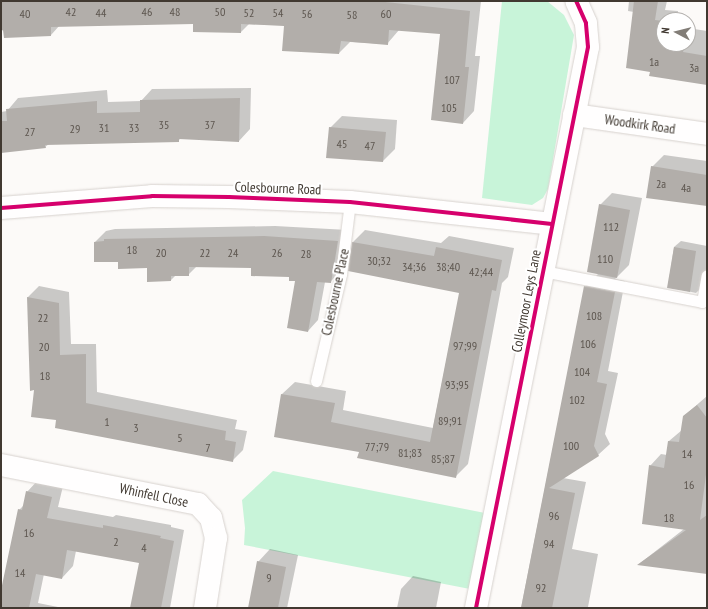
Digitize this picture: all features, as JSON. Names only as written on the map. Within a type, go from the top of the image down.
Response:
[{"type":"street","name":"Colleymoor Leys Lane","points":[[476,608],[574,115],[588,34],[582,13],[576,1]]},
{"type":"street","name":"Woodkirk Road","points":[[574,115],[707,134]]},
{"type":"street","name":"Colesbourne Road","points":[[1,208],[152,196],[350,202],[552,224]]},
{"type":"street","name":"Whinfell Close","points":[[1,465],[198,504],[211,518],[216,538],[205,608]]},
{"type":"lane","name":"Colesbourne Place","points":[[316,381],[340,274],[350,202]]},
{"type":"lane","points":[[543,271],[702,302],[707,275]]},
{"type":"green space","points":[[502,1],[547,1],[564,15],[574,35],[548,189],[543,198],[532,205],[482,198]]},
{"type":"green space","points":[[273,471],[485,513],[470,589],[244,545],[245,528],[242,500]]},
{"type":"building","points":[[1,1],[376,1],[470,11],[465,67],[469,67],[463,124],[431,120],[440,34],[389,30],[388,45],[341,41],[339,54],[282,51],[284,26],[241,24],[241,33],[193,32],[193,24],[51,27],[51,36],[4,38],[3,30],[1,31]]},
{"type":"building","points":[[634,1],[658,1],[655,20],[656,52],[683,52],[707,56],[707,85],[649,76],[650,72],[626,68]]},
{"type":"building","points":[[240,98],[239,142],[179,139],[179,142],[45,145],[46,148],[1,153],[1,121],[7,121],[6,109],[97,101],[97,113],[140,112],[140,100]]},
{"type":"building","points":[[329,127],[386,132],[383,162],[326,158]]},
{"type":"building","points":[[651,166],[707,175],[707,206],[646,198]]},
{"type":"building","points":[[599,204],[630,210],[617,278],[587,272]]},
{"type":"building","points":[[264,236],[338,241],[331,283],[317,282],[308,332],[287,328],[295,281],[289,281],[289,277],[251,276],[251,268],[189,267],[189,276],[171,276],[171,281],[147,282],[147,268],[118,269],[118,262],[94,262],[94,242],[104,241],[104,239]]},
{"type":"building","points":[[352,242],[434,256],[436,247],[502,260],[496,291],[492,290],[456,478],[357,458],[359,452],[274,437],[281,394],[335,403],[331,422],[430,442],[459,293],[348,271]]},
{"type":"building","points":[[674,247],[696,251],[690,292],[667,288]]},
{"type":"building","points":[[584,286],[615,292],[597,382],[607,384],[594,446],[599,456],[549,488],[575,493],[552,608],[521,608]]},
{"type":"building","points":[[27,297],[59,303],[60,355],[86,354],[86,403],[226,431],[225,440],[236,442],[233,462],[55,428],[56,420],[31,417],[34,390],[30,391]]},
{"type":"building","points":[[697,405],[707,418],[707,467],[700,520],[707,515],[707,574],[637,565],[686,530],[642,524],[649,465],[664,468],[668,441],[679,442],[683,416]]},
{"type":"building","points":[[26,491],[52,497],[47,518],[103,528],[103,525],[161,536],[160,538],[174,541],[161,608],[130,608],[139,563],[67,550],[62,579],[36,574],[29,608],[1,608],[1,590],[18,509],[22,510]]},
{"type":"building","points":[[257,561],[286,567],[278,608],[248,608]]},
{"type":"cycle path","points":[[476,608],[588,47],[586,23],[576,1]]},
{"type":"cycle path","points":[[1,208],[152,196],[229,197],[350,202],[552,224]]}]
